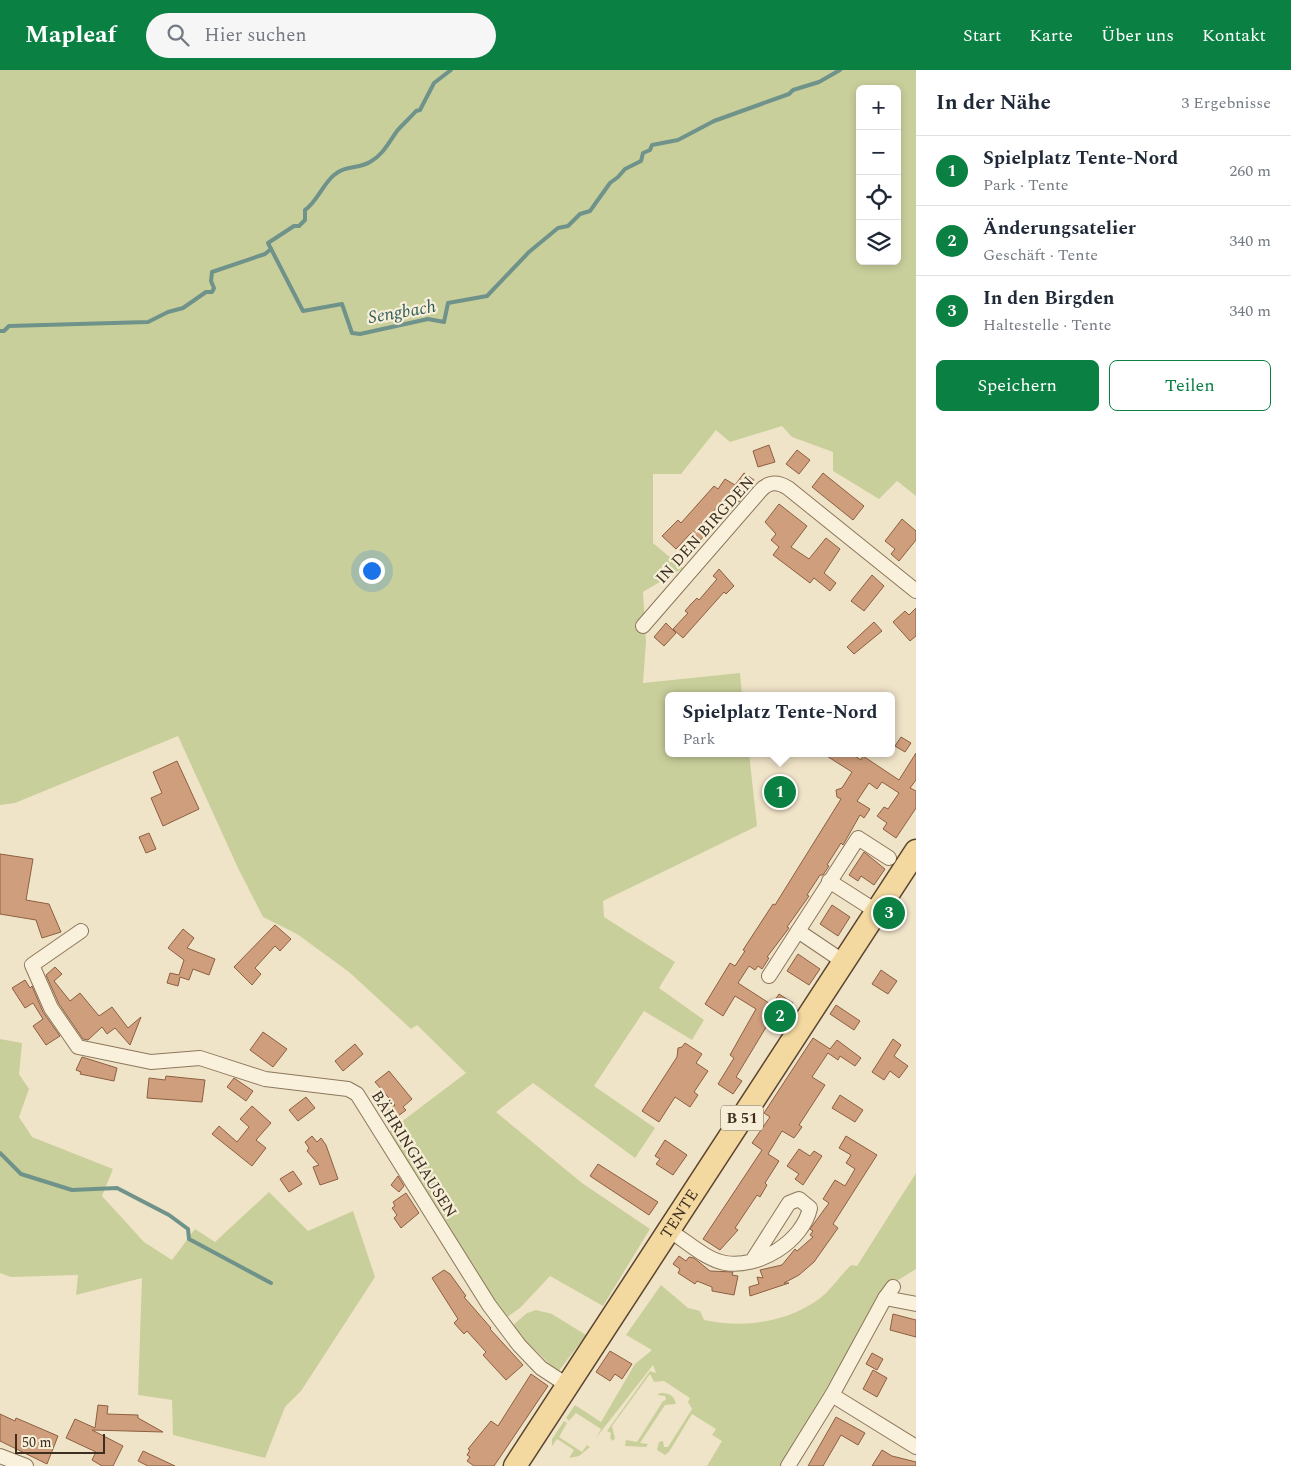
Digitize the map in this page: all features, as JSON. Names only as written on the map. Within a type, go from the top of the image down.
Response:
[{"type":"main road","name":"TENTE","points":[[515,1466],[916,851]]},
{"type":"street","name":"IN DEN BIRGDEN","points":[[643,626],[761,490],[776,483],[788,488],[916,591]]},
{"type":"street","points":[[769,976],[858,838],[889,858]]},
{"type":"street","points":[[829,882],[876,911]]},
{"type":"street","name":"BÄHRINGHAUSEN","points":[[81,931],[32,965],[51,1008],[78,1047],[151,1062],[200,1058],[265,1079],[348,1089],[357,1094],[489,1305],[519,1345],[542,1368],[567,1385]]},
{"type":"street","points":[[798,931],[844,962]]},
{"type":"street","points":[[668,1230],[704,1254],[725,1263],[752,1261],[771,1255],[788,1243],[808,1216],[810,1208],[808,1204],[799,1199],[789,1203],[752,1261]]},
{"type":"street","points":[[788,1466],[832,1396],[889,1292],[916,1304]]},
{"type":"street","points":[[832,1396],[916,1447]]},
{"type":"street","points":[[0,1456],[26,1466]]},
{"type":"green space","points":[[0,70],[916,70],[916,496],[897,481],[879,499],[833,471],[833,452],[792,437],[782,426],[730,442],[716,430],[681,474],[653,474],[653,543],[683,568],[643,592],[646,642],[643,683],[740,673],[742,692],[665,692],[665,757],[749,757],[757,826],[603,901],[604,917],[675,962],[659,988],[704,1020],[692,1040],[644,1011],[594,1086],[655,1128],[635,1158],[533,1083],[496,1112],[582,1183],[650,1229],[603,1306],[550,1276],[520,1308],[506,1318],[464,1261],[423,1184],[388,1132],[466,1073],[417,1025],[411,1029],[349,972],[297,934],[263,917],[238,868],[178,736],[15,803],[0,805]]},
{"type":"green space","points":[[0,1039],[22,1043],[19,1074],[29,1089],[19,1117],[32,1137],[113,1169],[102,1196],[144,1242],[172,1260],[195,1229],[215,1242],[269,1192],[308,1231],[353,1211],[375,1277],[301,1391],[285,1407],[265,1458],[173,1435],[172,1400],[138,1395],[142,1278],[76,1295],[78,1275],[11,1277],[0,1273]]},
{"type":"green space","points":[[916,1173],[916,1269],[895,1282],[878,1302],[780,1466],[707,1466],[722,1441],[712,1435],[716,1429],[692,1414],[669,1452],[665,1455],[657,1450],[659,1442],[663,1441],[664,1447],[668,1447],[692,1409],[688,1402],[690,1398],[664,1381],[654,1382],[650,1374],[612,1426],[615,1438],[613,1441],[610,1438],[611,1433],[607,1431],[650,1371],[656,1373],[653,1365],[596,1438],[601,1429],[576,1413],[569,1421],[566,1418],[575,1405],[601,1422],[635,1364],[652,1350],[626,1335],[661,1285],[688,1308],[700,1311],[704,1320],[719,1323],[735,1324],[768,1321],[798,1311],[812,1304],[825,1294],[851,1265],[857,1266]]},
{"type":"green space","points":[[536,1310],[552,1314],[586,1335],[558,1372],[511,1327],[527,1313]]},
{"type":"green space","points":[[660,1393],[671,1395],[676,1404],[665,1405],[640,1443],[648,1444],[646,1447],[625,1446],[626,1440],[637,1442],[663,1401],[666,1400],[665,1396],[657,1395]]},
{"type":"green space","points":[[564,1421],[567,1423],[559,1437],[582,1452],[587,1445],[590,1447],[579,1456],[569,1458],[574,1450],[557,1439],[552,1446],[552,1439]]},
{"type":"building","points":[[769,445],[775,462],[758,467],[753,451]]},
{"type":"building","points":[[797,450],[810,460],[799,474],[786,464]]},
{"type":"building","points":[[744,473],[754,480],[739,502],[731,496],[724,506],[721,503],[703,523],[711,530],[699,541],[691,533],[676,549],[662,536],[678,520],[681,523],[714,486],[718,489],[725,479],[735,485]]},
{"type":"building","points":[[823,473],[864,506],[853,520],[812,487]]},
{"type":"building","points":[[779,504],[807,526],[791,547],[809,559],[826,538],[840,549],[824,573],[836,583],[830,591],[814,578],[810,583],[773,555],[779,547],[771,540],[776,534],[765,522]]},
{"type":"building","points":[[902,519],[916,531],[916,540],[899,561],[891,554],[895,549],[885,541]]},
{"type":"building","points":[[719,569],[734,586],[726,594],[724,592],[683,638],[673,629],[688,613],[685,611],[691,604],[697,598],[699,600],[717,579],[713,576]]},
{"type":"building","points":[[872,575],[884,586],[864,611],[851,601]]},
{"type":"building","points":[[916,608],[916,636],[910,641],[893,622],[905,611],[909,615]]},
{"type":"building","points":[[874,622],[882,631],[854,654],[847,647]]},
{"type":"building","points":[[666,623],[676,633],[664,646],[654,637]]},
{"type":"building","points":[[901,737],[911,743],[905,752],[895,746]]},
{"type":"building","points":[[916,753],[916,780],[910,788],[916,791],[916,808],[896,838],[883,829],[887,823],[877,816],[884,807],[888,809],[899,793],[882,782],[877,789],[869,783],[857,801],[870,809],[864,818],[860,815],[843,845],[841,843],[827,865],[829,866],[823,875],[820,875],[807,895],[809,896],[787,927],[789,928],[767,957],[769,958],[762,969],[758,966],[755,970],[749,966],[738,983],[772,1005],[779,994],[793,1003],[779,1024],[771,1019],[736,1077],[742,1081],[733,1094],[718,1084],[734,1058],[730,1055],[756,1009],[735,996],[723,1016],[705,1004],[730,963],[735,966],[745,951],[743,950],[773,904],[775,905],[841,799],[837,797],[836,790],[842,788],[852,772],[828,757],[856,757],[861,760],[864,757],[899,780]]},
{"type":"building","points":[[177,761],[199,809],[163,826],[151,798],[162,793],[153,772]]},
{"type":"building","points":[[149,833],[156,849],[146,853],[139,837]]},
{"type":"building","points":[[864,852],[885,869],[874,885],[861,876],[858,881],[849,875]]},
{"type":"building","points":[[0,854],[33,859],[26,900],[49,904],[61,932],[42,938],[36,920],[0,914]]},
{"type":"building","points":[[832,905],[850,917],[838,936],[820,924]]},
{"type":"building","points":[[275,925],[291,939],[280,951],[275,946],[255,968],[261,974],[252,985],[234,967]]},
{"type":"building","points":[[183,929],[194,938],[187,948],[215,959],[209,975],[193,969],[189,980],[180,977],[178,986],[167,983],[170,973],[179,975],[184,960],[168,948]]},
{"type":"building","points":[[798,954],[820,969],[809,985],[787,971]]},
{"type":"building","points":[[55,967],[62,974],[54,981],[70,1001],[80,993],[99,1016],[112,1007],[128,1028],[141,1017],[130,1045],[115,1028],[107,1034],[102,1027],[88,1040],[83,1039],[59,1004],[46,975]]},
{"type":"building","points":[[881,970],[897,981],[888,994],[872,984]]},
{"type":"building","points":[[25,980],[30,988],[32,986],[43,1012],[60,1036],[46,1045],[33,1026],[43,1019],[33,1003],[25,1008],[12,988]]},
{"type":"building","points":[[836,1005],[860,1021],[854,1030],[830,1014]]},
{"type":"building","points":[[263,1032],[287,1049],[273,1067],[250,1050]]},
{"type":"building","points":[[813,1038],[830,1049],[837,1040],[861,1058],[855,1066],[840,1056],[838,1060],[828,1053],[812,1077],[825,1085],[799,1125],[802,1127],[794,1138],[782,1131],[768,1154],[779,1161],[765,1183],[767,1185],[760,1197],[757,1195],[735,1228],[738,1230],[720,1250],[703,1239],[762,1150],[752,1143],[770,1117],[764,1113]]},
{"type":"building","points":[[893,1039],[901,1045],[894,1056],[908,1066],[899,1078],[890,1071],[884,1080],[872,1072]]},
{"type":"building","points":[[685,1043],[702,1054],[696,1063],[708,1071],[694,1092],[698,1095],[690,1107],[675,1097],[659,1122],[642,1111],[677,1057],[678,1048],[682,1047]]},
{"type":"building","points":[[355,1044],[363,1054],[343,1071],[335,1061]]},
{"type":"building","points":[[82,1057],[117,1068],[114,1081],[80,1074],[81,1072],[76,1070]]},
{"type":"building","points":[[389,1071],[412,1099],[403,1107],[406,1110],[393,1120],[386,1112],[395,1105],[375,1082]]},
{"type":"building","points":[[166,1076],[205,1080],[202,1102],[147,1098],[149,1078],[165,1080]]},
{"type":"building","points":[[234,1078],[253,1091],[246,1101],[227,1087]]},
{"type":"building","points":[[840,1095],[863,1110],[855,1122],[832,1108]]},
{"type":"building","points":[[306,1097],[315,1108],[298,1121],[289,1110]]},
{"type":"building","points":[[252,1106],[271,1123],[256,1140],[266,1148],[252,1166],[212,1134],[219,1126],[237,1142],[249,1127],[240,1119]]},
{"type":"building","points":[[312,1136],[317,1142],[321,1138],[326,1145],[338,1179],[320,1185],[313,1167],[319,1165],[307,1151],[309,1148],[305,1142]]},
{"type":"building","points":[[846,1136],[877,1155],[833,1224],[838,1228],[814,1262],[799,1275],[784,1283],[789,1283],[750,1296],[749,1287],[759,1284],[757,1277],[763,1278],[760,1270],[782,1265],[795,1249],[797,1251],[813,1237],[810,1235],[813,1231],[810,1229],[829,1203],[823,1199],[835,1180],[845,1186],[855,1169],[846,1163],[851,1155],[839,1148]]},
{"type":"building","points":[[665,1140],[687,1155],[673,1175],[656,1164],[660,1159],[655,1156]]},
{"type":"building","points":[[799,1149],[810,1156],[814,1151],[822,1156],[803,1185],[795,1179],[799,1174],[787,1166]]},
{"type":"building","points":[[598,1164],[658,1202],[649,1215],[590,1176]]},
{"type":"building","points":[[293,1171],[302,1184],[289,1192],[280,1179]]},
{"type":"building","points":[[398,1176],[404,1186],[399,1192],[391,1185]]},
{"type":"building","points":[[406,1193],[419,1213],[401,1228],[394,1218],[397,1215],[392,1208],[395,1206],[393,1202]]},
{"type":"building","points":[[679,1256],[686,1261],[689,1257],[694,1258],[710,1271],[733,1272],[732,1275],[738,1276],[734,1295],[712,1291],[712,1287],[697,1281],[695,1284],[678,1273],[680,1269],[673,1264]]},
{"type":"building","points":[[444,1270],[450,1274],[466,1296],[464,1297],[490,1329],[523,1365],[506,1380],[483,1355],[486,1352],[467,1331],[464,1334],[454,1323],[458,1319],[432,1278]]},
{"type":"building","points":[[893,1314],[916,1320],[916,1337],[890,1330]]},
{"type":"building","points":[[610,1351],[632,1364],[622,1379],[615,1374],[610,1381],[596,1372]]},
{"type":"building","points":[[872,1353],[883,1359],[877,1370],[866,1364]]},
{"type":"building","points":[[873,1370],[887,1378],[877,1397],[863,1389]]},
{"type":"building","points":[[531,1374],[548,1386],[494,1466],[474,1466],[467,1461],[470,1457],[467,1455],[470,1450],[468,1449],[491,1421],[498,1426]]},
{"type":"building","points":[[98,1405],[108,1406],[107,1414],[138,1415],[138,1418],[163,1432],[92,1430],[123,1446],[113,1466],[102,1466],[92,1460],[96,1452],[66,1438],[75,1419],[95,1428]]},
{"type":"building","points":[[0,1414],[15,1421],[16,1418],[58,1436],[47,1464],[0,1441]]},
{"type":"building","points":[[836,1417],[865,1433],[858,1445],[841,1435],[823,1466],[808,1466]]},
{"type":"building","points":[[882,1450],[892,1456],[916,1462],[916,1466],[872,1466]]},
{"type":"building","points":[[143,1451],[175,1466],[148,1466],[138,1461]]},
{"type":"waterway","name":"Sengbach","points":[[451,70],[434,83],[420,110],[416,111],[399,128],[379,156],[366,164],[343,170],[334,175],[305,210],[305,220],[299,226],[294,226],[268,243],[303,311],[342,304],[352,333],[360,334],[428,319],[444,322],[448,303],[487,296],[529,252],[558,228],[568,226],[580,214],[590,211],[610,183],[625,169],[641,161],[643,153],[650,150],[652,145],[678,140],[714,121],[789,94],[793,90],[819,82],[840,70]]},
{"type":"waterway","name":"Sengbach","points":[[0,331],[4,331],[9,326],[148,322],[168,312],[183,308],[206,292],[212,292],[214,288],[211,281],[212,272],[265,254],[271,249]]},
{"type":"waterway","points":[[0,1153],[21,1174],[72,1190],[117,1188],[169,1215],[188,1229],[189,1239],[271,1283]]},
{"type":"place","name":"Spielplatz Tente-Nord","points":[[780,792]]},
{"type":"place","name":"In den Birgden","points":[[889,913]]},
{"type":"place","name":"Änderungsatelier","points":[[780,1016]]}]
